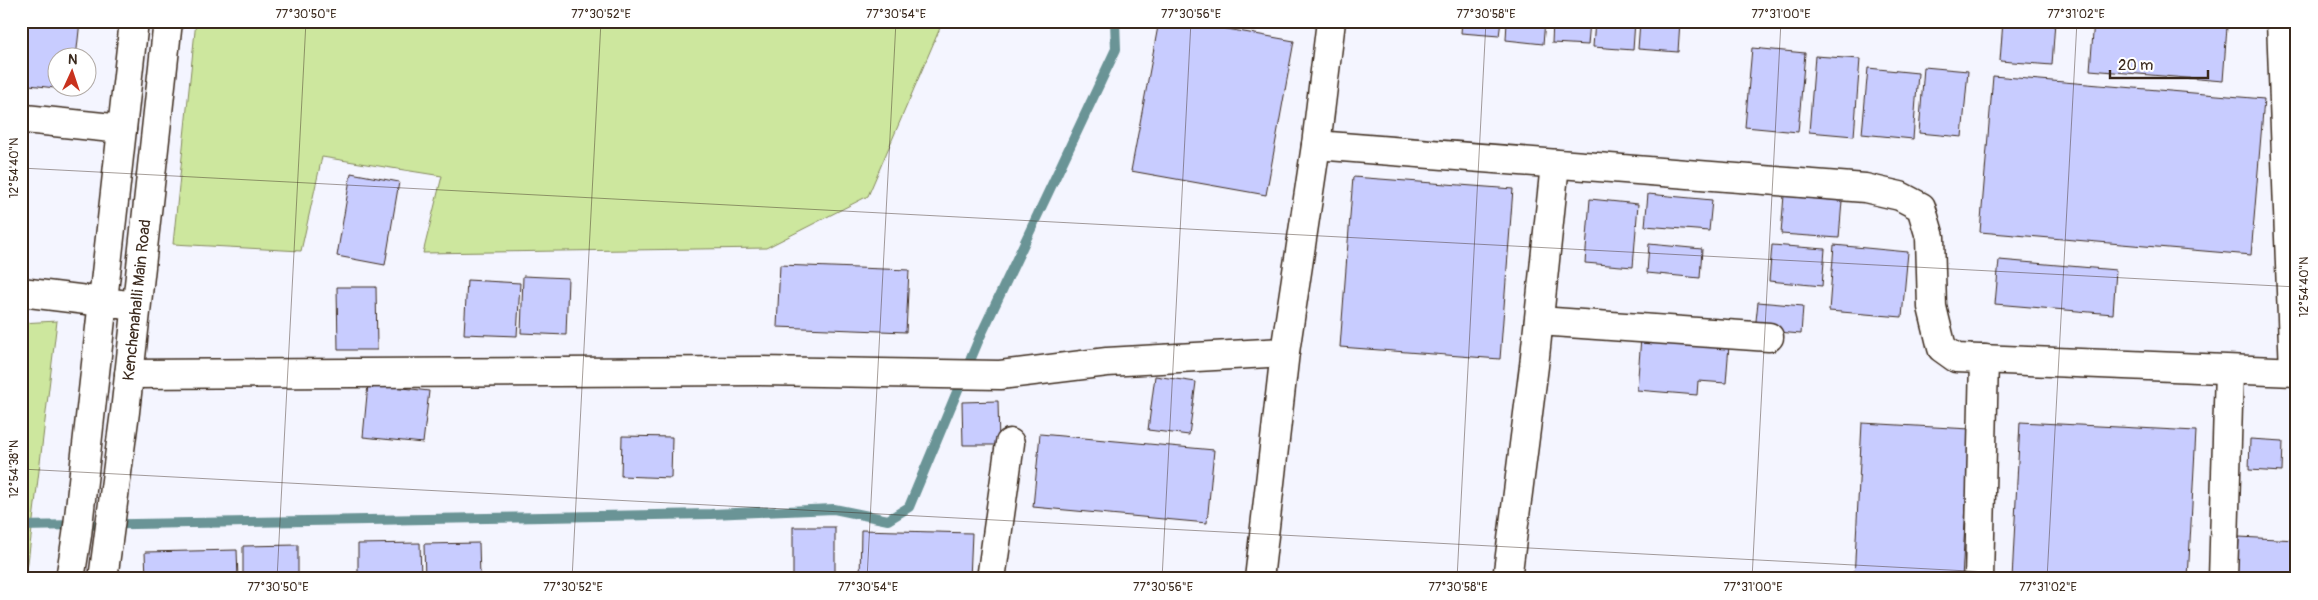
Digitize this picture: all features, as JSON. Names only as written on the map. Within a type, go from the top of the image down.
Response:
[{"type":"street","name":"Kenchenahalli Main Road","points":[[70,579],[77,535],[134,21]]},
{"type":"street","name":"Kenchenahalli Main Road","points":[[103,579],[129,374],[168,21]]},
{"type":"street","points":[[1259,579],[1285,352],[1316,145],[1331,21]]},
{"type":"street","points":[[1316,145],[1865,188],[1900,196],[1921,207],[1930,237],[1932,307],[1942,348],[1956,358],[2296,372],[2291,141],[2281,21]]},
{"type":"street","points":[[25,120],[122,130]]},
{"type":"street","points":[[1507,579],[1539,321],[1555,164]]},
{"type":"street","points":[[21,292],[136,306]]},
{"type":"street","points":[[1539,321],[1769,337]]},
{"type":"street","points":[[129,374],[760,371],[1000,375],[1107,362],[1285,352]]},
{"type":"street","points":[[1979,579],[1984,359]]},
{"type":"street","points":[[2223,579],[2229,370]]},
{"type":"street","points":[[991,579],[1010,443]]},
{"type":"green space","points":[[196,21],[943,21],[868,196],[766,248],[423,253],[442,176],[322,157],[301,251],[173,244]]},
{"type":"green space","points":[[57,321],[26,579],[21,578],[21,323]]},
{"type":"building","points":[[21,21],[80,21],[77,48],[48,48],[48,87],[21,84]]},
{"type":"building","points":[[1159,21],[1183,21],[1294,41],[1266,195],[1131,171]]},
{"type":"building","points":[[1462,21],[1501,21],[1499,36],[1461,33]]},
{"type":"building","points":[[1507,21],[1545,21],[1543,44],[1506,40]]},
{"type":"building","points":[[1553,21],[1590,21],[1588,45],[1552,43]]},
{"type":"building","points":[[1595,21],[1635,21],[1633,50],[1593,47]]},
{"type":"building","points":[[1640,21],[1680,21],[1678,52],[1638,49]]},
{"type":"building","points":[[2003,21],[2055,21],[2052,65],[2000,61]]},
{"type":"building","points":[[2094,21],[2165,21],[2227,27],[2223,81],[2090,70]]},
{"type":"building","points":[[1752,48],[1805,53],[1798,132],[1745,127]]},
{"type":"building","points":[[1815,56],[1860,59],[1854,136],[1809,132]]},
{"type":"building","points":[[1924,67],[1968,71],[1962,137],[1919,133]]},
{"type":"building","points":[[1868,68],[1918,73],[1913,139],[1862,134]]},
{"type":"building","points":[[1993,76],[2264,99],[2251,255],[1980,232]]},
{"type":"building","points":[[351,173],[399,182],[385,265],[337,256]]},
{"type":"building","points":[[1353,177],[1513,189],[1500,359],[1340,347]]},
{"type":"building","points":[[1648,194],[1712,200],[1709,231],[1645,226]]},
{"type":"building","points":[[1784,195],[1842,201],[1839,238],[1781,234]]},
{"type":"building","points":[[1590,199],[1638,204],[1633,267],[1585,263]]},
{"type":"building","points":[[1649,244],[1702,249],[1700,278],[1647,273]]},
{"type":"building","points":[[1772,245],[1825,249],[1822,286],[1769,281]]},
{"type":"building","points":[[1834,245],[1908,252],[1902,317],[1829,311]]},
{"type":"building","points":[[1999,260],[2116,270],[2113,314],[1995,304]]},
{"type":"building","points":[[780,265],[909,270],[906,332],[777,327]]},
{"type":"building","points":[[523,276],[568,278],[566,335],[521,333]]},
{"type":"building","points":[[467,280],[520,283],[517,336],[464,334]]},
{"type":"building","points":[[337,287],[376,287],[377,350],[338,350]]},
{"type":"building","points":[[1758,302],[1803,306],[1801,334],[1755,330]]},
{"type":"building","points":[[1641,337],[1729,345],[1726,383],[1698,381],[1697,395],[1637,390]]},
{"type":"building","points":[[1155,376],[1196,382],[1189,435],[1148,430]]},
{"type":"building","points":[[368,384],[429,391],[423,443],[363,437]]},
{"type":"building","points":[[998,401],[999,445],[963,445],[962,402]]},
{"type":"building","points":[[2020,422],[2196,431],[2188,579],[2012,579]]},
{"type":"building","points":[[1862,423],[1970,429],[1962,579],[1854,579]]},
{"type":"building","points":[[1040,434],[1214,450],[1207,523],[1033,507]]},
{"type":"building","points":[[622,436],[672,437],[671,478],[621,476]]},
{"type":"building","points":[[2250,439],[2283,441],[2282,472],[2249,470]]},
{"type":"building","points":[[793,527],[835,527],[835,579],[793,579]]},
{"type":"building","points":[[861,530],[972,533],[970,579],[860,579]]},
{"type":"building","points":[[2239,537],[2296,540],[2294,579],[2237,579]]},
{"type":"building","points":[[420,543],[421,579],[358,579],[358,544]]},
{"type":"building","points":[[479,543],[480,579],[425,579],[424,544]]},
{"type":"building","points":[[298,545],[298,579],[243,579],[243,546]]},
{"type":"building","points":[[237,550],[238,579],[146,579],[145,552]]},
{"type":"waterway","points":[[21,526],[711,514],[834,509],[888,520],[909,507],[979,339],[1116,49],[1115,21]]}]
